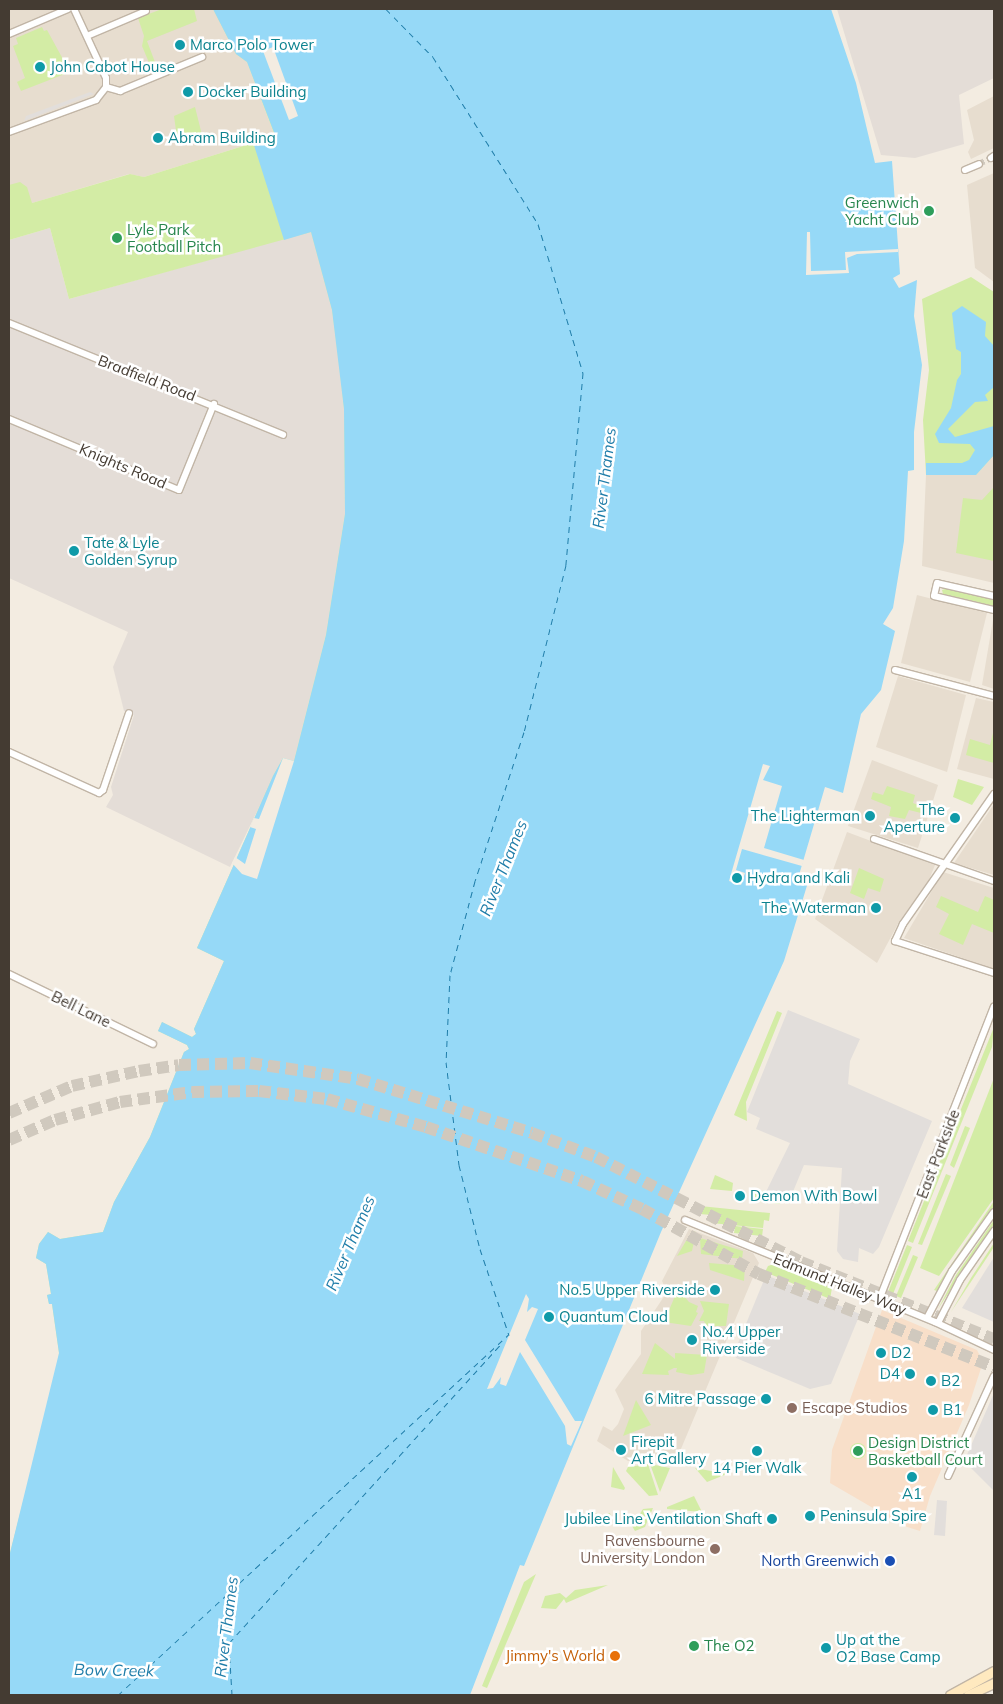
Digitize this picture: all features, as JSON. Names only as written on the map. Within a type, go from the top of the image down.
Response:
[{"type":"street","points":[[9,34],[68,9]]},
{"type":"street","points":[[9,130],[96,100],[106,88],[106,78],[74,9]]},
{"type":"street","points":[[87,36],[146,11]]},
{"type":"street","points":[[106,88],[120,90],[202,57]]},
{"type":"street","points":[[965,170],[979,164]]},
{"type":"street","name":"Bradfield Road","points":[[9,323],[214,404],[283,435]]},
{"type":"street","name":"Knights Road","points":[[9,419],[179,490],[214,404]]},
{"type":"street","points":[[994,596],[937,583],[934,596],[994,610]]},
{"type":"street","points":[[895,670],[994,696]]},
{"type":"street","points":[[9,752],[99,793],[104,790],[129,713]]},
{"type":"street","points":[[994,794],[943,864],[903,924],[895,941],[994,973]]},
{"type":"street","points":[[874,839],[994,881]]},
{"type":"street","name":"Bell Lane","points":[[9,974],[153,1044]]},
{"type":"street","name":"East Parkside","points":[[879,1300],[994,1007]]},
{"type":"street","points":[[927,1318],[952,1271],[994,1212]]},
{"type":"street","name":"Edmund Halley Way","points":[[685,1220],[927,1318],[994,1350]]},
{"type":"street","points":[[938,1323],[960,1280],[994,1230]]},
{"type":"street","points":[[948,1476],[994,1376]]},
{"type":"street","points":[[950,1695],[994,1671]]},
{"type":"street","points":[[968,1695],[977,1693],[994,1683]]},
{"type":"shaded area","points":[[9,9],[213,9],[247,62],[275,136],[144,177],[129,174],[9,210]]},
{"type":"shaded area","points":[[837,9],[994,9],[994,78],[959,95],[964,144],[915,158],[881,155]]},
{"type":"shaded area","points":[[90,92],[94,94],[24,121],[26,116]]},
{"type":"shaded area","points":[[994,96],[994,148],[971,159],[968,152],[974,140],[967,110]]},
{"type":"shaded area","points":[[994,173],[994,282],[975,268],[967,185]]},
{"type":"shaded area","points":[[50,228],[69,299],[311,231],[332,310],[339,365],[344,409],[345,514],[326,635],[294,761],[283,758],[230,867],[106,807],[113,795],[111,787],[134,715],[124,711],[113,667],[128,632],[9,578],[9,240]]},
{"type":"shaded area","points":[[994,455],[994,583],[922,566],[926,475],[976,475]]},
{"type":"shaded area","points":[[917,595],[987,613],[970,682],[901,663]]},
{"type":"shaded area","points":[[994,614],[994,689],[982,685]]},
{"type":"shaded area","points":[[898,676],[966,695],[947,772],[876,747]]},
{"type":"shaded area","points":[[976,698],[994,702],[994,779],[957,769]]},
{"type":"shaded area","points":[[872,760],[938,785],[918,848],[848,826]]},
{"type":"shaded area","points":[[994,804],[994,875],[954,863]]},
{"type":"shaded area","name":"The Waterman","points":[[847,832],[935,865],[929,880],[899,922],[877,963],[815,919]]},
{"type":"shaded area","points":[[943,872],[994,888],[994,969],[904,938]]},
{"type":"shaded area","points":[[788,1010],[860,1039],[850,1061],[848,1084],[932,1121],[879,1247],[873,1254],[859,1248],[858,1262],[843,1259],[837,1251],[842,1168],[804,1165],[790,1199],[764,1196],[790,1143],[756,1129],[760,1118],[747,1112]]},
{"type":"shaded area","points":[[689,1229],[753,1253],[759,1263],[678,1456],[628,1461],[597,1441],[603,1426],[612,1431],[618,1424],[624,1409],[615,1390],[641,1354],[641,1331],[667,1292],[662,1281]]},
{"type":"shaded area","points":[[994,1257],[994,1322],[962,1308]]},
{"type":"shaded area","points":[[766,1275],[860,1314],[831,1384],[810,1389],[736,1358],[734,1353]]},
{"type":"shaded area","points":[[882,1310],[977,1350],[983,1362],[969,1405],[930,1496],[920,1531],[904,1526],[830,1483],[832,1450]]},
{"type":"shaded area","points":[[994,1393],[994,1491],[970,1467],[966,1457]]},
{"type":"shaded area","points":[[937,1500],[947,1501],[945,1536],[934,1535]]},
{"type":"green space","points":[[162,9],[194,9],[197,21],[147,41],[158,70],[153,72],[142,46],[144,36],[138,18]]},
{"type":"green space","points":[[213,9],[305,9],[372,608],[9,1557],[58,1365],[59,1353],[52,1304],[49,1304],[47,1295],[51,1294],[46,1264],[36,1258],[39,1244],[48,1232],[60,1239],[103,1232],[114,1202],[150,1137],[184,1052],[189,1049],[187,1045],[158,1031],[162,1022],[192,1037],[196,1034],[194,1029],[224,961],[197,948],[273,776],[283,758],[294,761],[326,635],[345,514],[344,409],[339,365],[332,310],[311,232],[69,299],[50,228],[9,240],[9,185],[20,182],[27,187],[32,203],[130,174],[144,177],[275,136],[247,62],[236,54]]},
{"type":"green space","points":[[42,27],[44,31],[47,30],[64,61],[68,61],[70,72],[21,91],[17,82],[25,78],[13,46],[18,44],[16,38]]},
{"type":"green space","points":[[195,107],[202,135],[184,143],[177,138],[174,116]]},
{"type":"green space","points":[[971,277],[994,292],[994,455],[976,475],[926,475],[923,420],[929,370],[922,299]]},
{"type":"green space","points":[[993,488],[994,561],[956,553],[963,498],[982,500]]},
{"type":"green space","points":[[948,588],[994,599],[994,606],[943,594],[942,590]]},
{"type":"green space","points":[[994,729],[994,763],[966,755],[970,739],[990,745]]},
{"type":"green space","points":[[958,779],[984,787],[972,805],[953,797]]},
{"type":"green space","points":[[887,786],[915,795],[913,803],[926,808],[925,814],[909,810],[905,819],[889,816],[891,807],[871,799],[873,792],[883,795]]},
{"type":"green space","points":[[859,868],[884,879],[880,892],[868,888],[864,899],[850,893]]},
{"type":"green space","points":[[941,896],[978,912],[985,896],[994,900],[994,933],[972,924],[963,945],[939,934],[949,914],[936,907]]},
{"type":"green space","points":[[777,1011],[782,1013],[746,1102],[747,1121],[734,1115]]},
{"type":"green space","points":[[994,1027],[992,1047],[913,1243],[908,1241]]},
{"type":"green space","points":[[994,1078],[994,1198],[939,1276],[920,1268]]},
{"type":"green space","points":[[965,1126],[970,1128],[954,1168],[950,1165]]},
{"type":"green space","points":[[946,1174],[951,1176],[922,1245],[918,1244]]},
{"type":"green space","points":[[715,1175],[733,1183],[732,1191],[710,1189]]},
{"type":"green space","points":[[750,1189],[766,1192],[765,1196],[782,1198],[780,1204],[754,1201]]},
{"type":"green space","points":[[994,1201],[994,1207],[937,1291],[934,1290]]},
{"type":"green space","points":[[700,1206],[770,1213],[769,1221],[764,1220],[763,1228],[711,1223],[712,1215],[699,1214]]},
{"type":"green space","points":[[994,1220],[994,1224],[938,1309],[956,1275]]},
{"type":"green space","points":[[735,1226],[763,1229],[762,1236],[734,1233]]},
{"type":"green space","points":[[692,1231],[696,1232],[692,1251],[677,1256]]},
{"type":"green space","points":[[700,1238],[743,1251],[742,1259],[701,1254]]},
{"type":"green space","points":[[994,1243],[994,1247],[951,1312],[971,1278]]},
{"type":"green space","points":[[907,1245],[912,1247],[893,1294],[888,1292]]},
{"type":"green space","points":[[913,1255],[918,1257],[901,1298],[896,1296]]},
{"type":"green space","points":[[709,1263],[745,1266],[744,1281],[710,1270]]},
{"type":"green space","points":[[774,1264],[832,1288],[830,1299],[765,1272],[768,1266]]},
{"type":"green space","points":[[678,1289],[689,1302],[698,1306],[696,1312],[698,1313],[691,1326],[664,1322]]},
{"type":"green space","points":[[700,1301],[729,1304],[726,1326],[706,1326],[704,1321],[699,1321],[704,1311]]},
{"type":"green space","points":[[655,1343],[675,1359],[675,1353],[707,1355],[704,1373],[691,1375],[676,1372],[677,1368],[674,1368],[668,1371],[669,1375],[642,1374]]},
{"type":"green space","points":[[636,1400],[651,1425],[623,1436]]},
{"type":"green space","name":"Design District Basketball Court","points":[[858,1443],[864,1445],[866,1451],[864,1457],[858,1459],[852,1457],[850,1451],[852,1445]]},
{"type":"green space","points":[[648,1464],[658,1495],[649,1496],[626,1471],[628,1467]]},
{"type":"green space","points":[[650,1464],[670,1468],[660,1492]]},
{"type":"green space","points":[[613,1467],[625,1488],[624,1490],[611,1487]]},
{"type":"green space","points":[[695,1468],[727,1474],[707,1482]]},
{"type":"green space","points":[[694,1496],[702,1512],[667,1509],[667,1507]]},
{"type":"green space","points":[[653,1508],[645,1527],[635,1531],[632,1526],[643,1509]]},
{"type":"green space","points":[[595,1513],[602,1516],[610,1513],[612,1520],[599,1526]]},
{"type":"green space","points":[[536,1574],[487,1688],[482,1686],[524,1582]]},
{"type":"green space","points":[[608,1585],[566,1603],[564,1599],[556,1609],[541,1608],[545,1596],[560,1593],[566,1598],[575,1590]]},
{"type":"water","points":[[213,9],[831,9],[856,83],[875,163],[892,161],[900,274],[893,278],[899,288],[917,280],[914,316],[922,365],[914,432],[914,470],[908,471],[904,541],[893,608],[883,624],[895,631],[881,690],[861,714],[843,793],[825,787],[799,875],[809,879],[784,961],[661,1232],[524,1566],[520,1565],[470,1695],[9,1695],[9,1557],[59,1353],[52,1304],[49,1304],[47,1295],[51,1294],[46,1264],[36,1258],[39,1244],[48,1232],[60,1239],[103,1232],[114,1202],[150,1137],[184,1052],[189,1049],[187,1045],[158,1031],[162,1022],[192,1037],[196,1034],[194,1029],[224,961],[197,948],[273,776],[283,758],[294,761],[326,635],[345,514],[344,409],[332,310],[311,232],[284,240],[253,142],[275,135],[247,62],[236,54]]},
{"type":"water","points":[[962,306],[986,322],[985,336],[994,346],[994,387],[985,395],[988,401],[975,402],[948,429],[955,437],[994,426],[994,455],[976,475],[926,475],[926,463],[962,463],[969,460],[975,450],[970,444],[939,443],[935,434],[951,408],[957,380],[961,374],[961,352],[956,349],[952,313]]},
{"type":"pier","points":[[273,47],[298,116],[289,120],[263,51]]},
{"type":"pier","points":[[807,232],[810,232],[811,271],[846,270],[845,252],[898,249],[898,252],[857,254],[847,258],[849,273],[806,275]]},
{"type":"pier","points":[[283,758],[294,761],[257,879],[242,874],[232,863],[235,857],[245,864],[256,829],[250,827],[254,818],[259,819]]},
{"type":"pier","points":[[763,764],[770,766],[763,780],[782,786],[764,848],[804,860],[802,866],[742,849],[736,870],[745,873],[741,885],[729,881]]},
{"type":"pier","points":[[526,1294],[529,1299],[527,1312],[532,1307],[538,1309],[525,1340],[575,1421],[582,1421],[571,1446],[567,1444],[565,1426],[520,1352],[506,1386],[500,1384],[501,1377],[493,1388],[487,1389]]},
{"type":"ferry route","points":[[386,9],[433,57],[538,224],[583,373],[566,565],[524,732],[475,881],[450,975],[446,1062],[459,1165],[480,1249],[509,1335]]},
{"type":"ferry route","points":[[118,1695],[508,1335]]},
{"type":"ferry route","points":[[232,1695],[229,1643],[502,1343]]},
{"type":"tunnel","points":[[979,164],[991,158]]},
{"type":"tunnel","points":[[9,1113],[72,1086],[139,1071],[179,1065],[250,1063],[358,1079],[532,1133],[596,1157],[801,1262],[994,1339]]},
{"type":"tunnel","points":[[9,1140],[55,1120],[120,1102],[192,1092],[259,1091],[327,1099],[426,1127],[582,1181],[642,1209],[759,1274],[994,1367]]},
{"type":"place","name":"Marco Polo Tower","points":[[180,45]]},
{"type":"place","name":"John Cabot House","points":[[40,67]]},
{"type":"place","name":"Docker Building","points":[[188,92]]},
{"type":"place","name":"Abram Building","points":[[158,138]]},
{"type":"place","name":"Greenwich Yacht Club","points":[[929,211]]},
{"type":"place","name":"Lyle Park Football Pitch","points":[[117,238]]},
{"type":"place","name":"Tate & Lyle Golden Syrup","points":[[74,551]]},
{"type":"place","name":"The Lighterman","points":[[870,816]]},
{"type":"place","name":"The Aperture","points":[[955,818]]},
{"type":"place","name":"Hydra and Kali","points":[[737,878]]},
{"type":"place","name":"The Waterman","points":[[876,908]]},
{"type":"place","name":"Demon With Bowl","points":[[740,1196]]},
{"type":"place","name":"No.5 Upper Riverside","points":[[715,1290]]},
{"type":"place","name":"Quantum Cloud","points":[[549,1317]]},
{"type":"place","name":"No.4 Upper Riverside","points":[[692,1340]]},
{"type":"place","name":"D2","points":[[881,1353]]},
{"type":"place","name":"D4","points":[[910,1374]]},
{"type":"place","name":"B2","points":[[931,1381]]},
{"type":"place","name":"6 Mitre Passage","points":[[766,1399]]},
{"type":"place","name":"Escape Studios","points":[[792,1408]]},
{"type":"place","name":"B1","points":[[933,1410]]},
{"type":"place","name":"Firepit Art Gallery","points":[[621,1450]]},
{"type":"place","name":"14 Pier Walk","points":[[757,1451]]},
{"type":"place","name":"Design District Basketball Court","points":[[858,1451]]},
{"type":"place","name":"A1","points":[[912,1477]]},
{"type":"place","name":"Peninsula Spire","points":[[810,1516]]},
{"type":"place","name":"Jubilee Line Ventilation Shaft","points":[[772,1519]]},
{"type":"place","name":"Ravensbourne University London","points":[[715,1549]]},
{"type":"place","name":"North Greenwich","points":[[890,1561]]},
{"type":"place","name":"The O2","points":[[694,1646]]},
{"type":"place","name":"Up at the O2 Base Camp","points":[[826,1648]]},
{"type":"place","name":"Jimmy's World","points":[[615,1656]]},
{"type":"water label","name":"River Thames","points":[[604,478]]},
{"type":"water label","name":"River Thames","points":[[503,868]]},
{"type":"water label","name":"River Thames","points":[[350,1243]]},
{"type":"water label","name":"River Thames","points":[[226,1627]]},
{"type":"water label","name":"Bow Creek","points":[[114,1670]]}]
